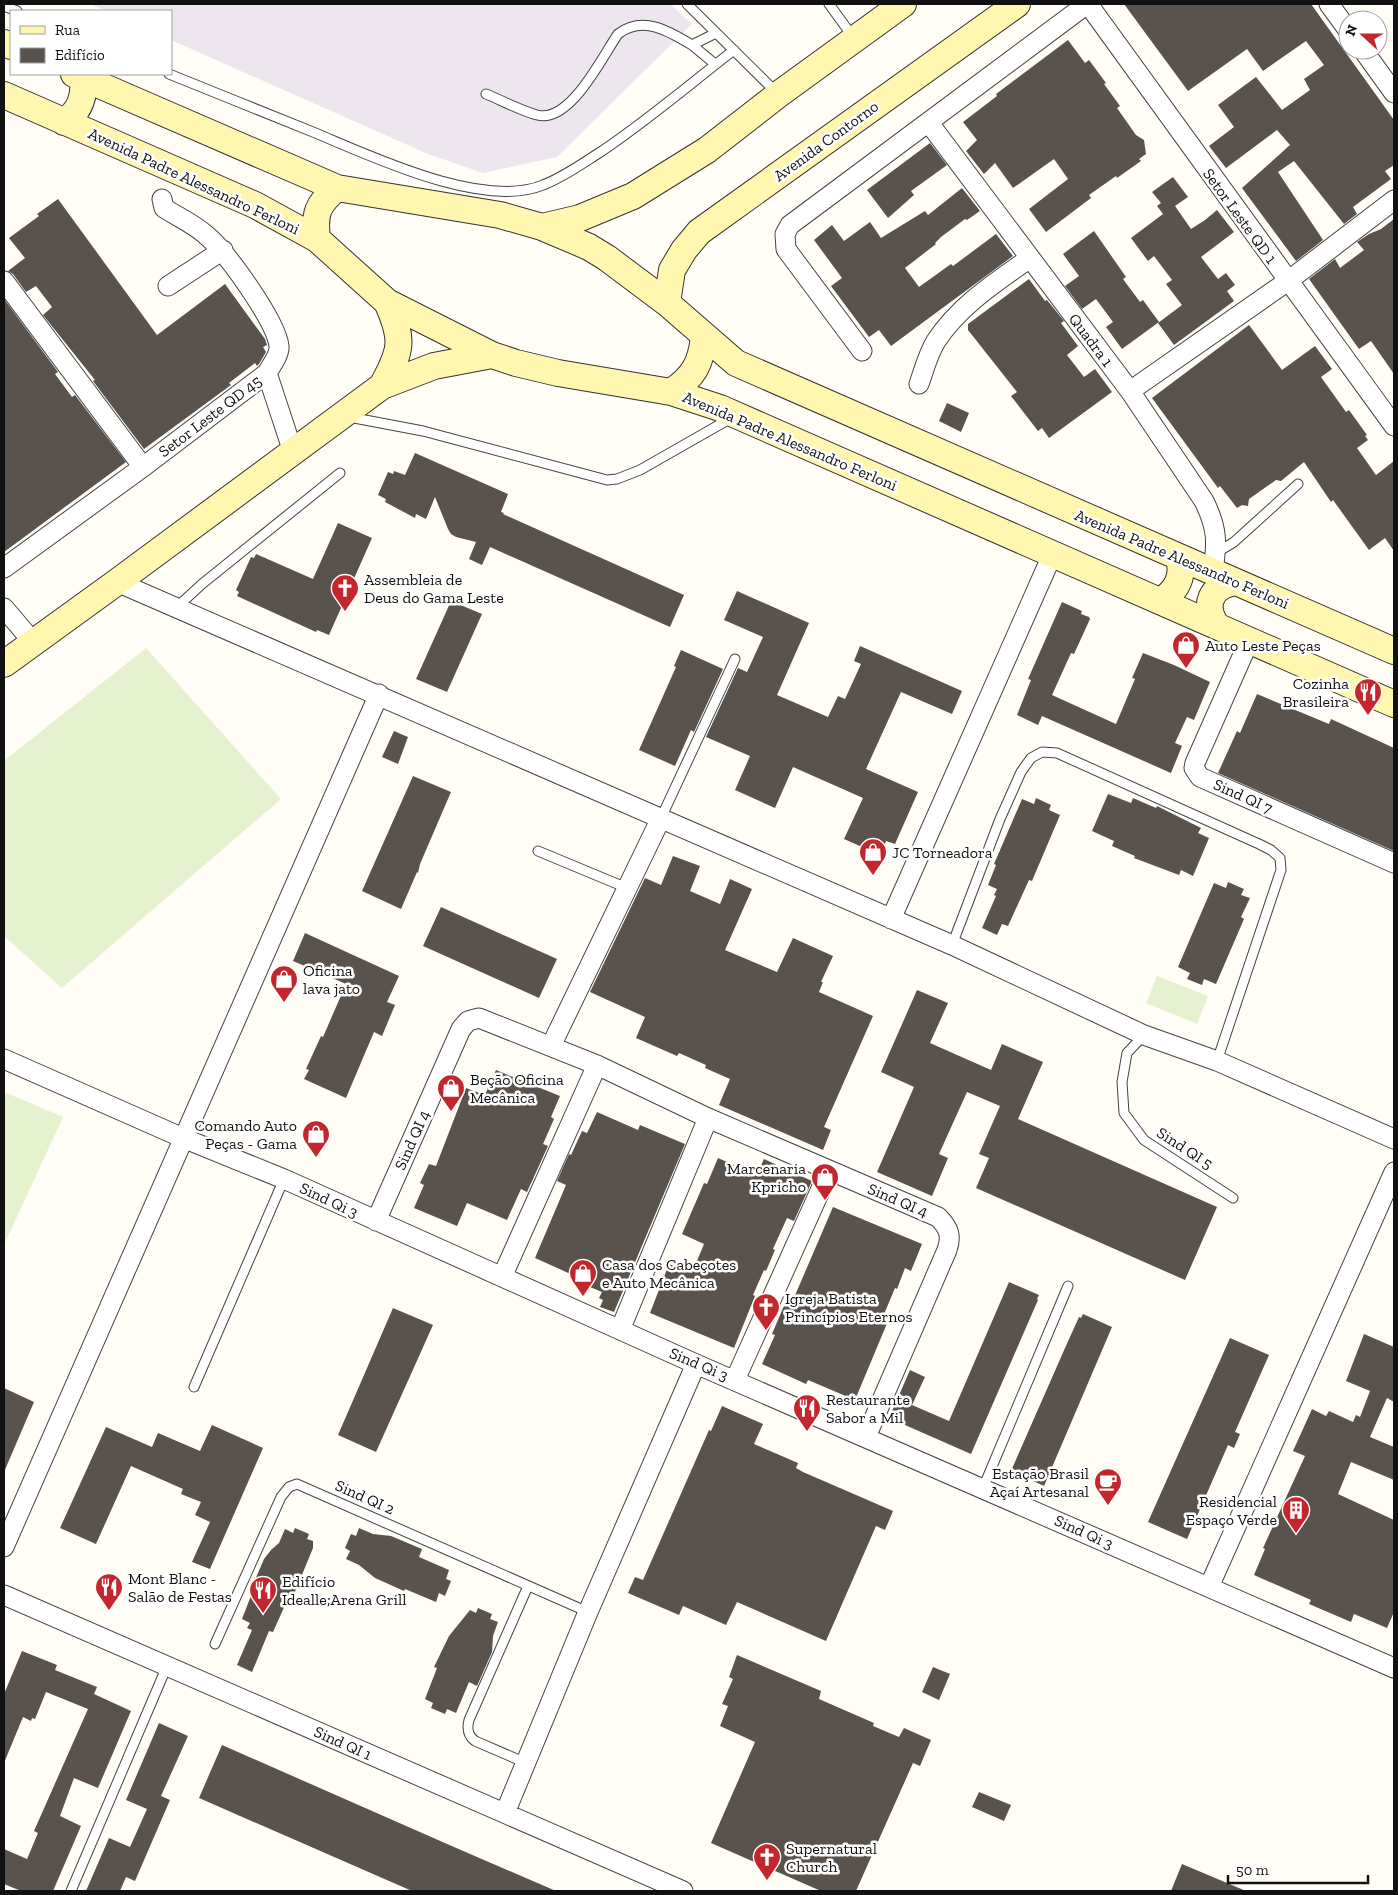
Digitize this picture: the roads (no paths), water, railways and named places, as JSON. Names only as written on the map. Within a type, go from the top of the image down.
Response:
[{"type":"main road","points":[[542,227],[580,218],[633,196],[707,150],[779,94],[903,4]]},
{"type":"main road","name":"Avenida Contorno","points":[[667,303],[672,270],[684,250],[699,232],[1018,4]]},
{"type":"main road","points":[[64,122],[78,108],[83,96],[78,76]]},
{"type":"main road","name":"Avenida Padre Alessandro Ferloni","points":[[78,76],[337,188],[500,215],[542,227],[589,247],[607,258],[667,303],[736,363],[1179,558],[1222,569],[1394,651]]},
{"type":"main road","name":"Avenida Padre Alessandro Ferloni","points":[[4,95],[255,205],[317,239],[387,302],[492,355],[516,363],[558,372],[672,392],[736,416],[1394,704]]},
{"type":"main road","points":[[317,239],[315,221],[318,209],[325,198],[337,188]]},
{"type":"main road","points":[[382,386],[396,362],[399,348],[394,319],[387,302]]},
{"type":"main road","points":[[672,392],[691,376],[700,362],[704,337]]},
{"type":"main road","points":[[4,664],[382,386],[434,366],[492,355]]},
{"type":"main road","points":[[1161,601],[1169,596],[1178,584],[1181,574],[1179,558]]},
{"type":"main road","points":[[1217,626],[1210,618],[1208,609],[1211,599],[1219,587],[1226,583],[1222,569]]},
{"type":"street","points":[[862,351],[786,249],[785,234],[790,225],[1087,4]]},
{"type":"street","name":"Setor Leste QD 1","points":[[1087,4],[1394,426]]},
{"type":"street","points":[[1329,4],[1338,16]]},
{"type":"street","points":[[1370,60],[1394,94]]},
{"type":"street","name":"Quadra 1","points":[[929,123],[1130,391],[1204,501],[1212,517],[1222,569]]},
{"type":"street","name":"Setor Leste QD 45","points":[[4,568],[143,467],[267,373],[279,348],[275,332],[240,274],[223,250],[206,234],[164,208],[162,198]]},
{"type":"street","points":[[1130,391],[1288,281],[1394,200]]},
{"type":"street","points":[[168,286],[223,250]]},
{"type":"street","points":[[919,384],[936,342],[960,312],[987,288],[1030,258]]},
{"type":"street","name":"Setor Leste QD 45","points":[[4,281],[143,467]]},
{"type":"street","points":[[267,373],[293,452]]},
{"type":"street","points":[[891,918],[1053,554]]},
{"type":"street","points":[[117,582],[891,918],[1144,1035],[1217,1061],[1394,1139]]},
{"type":"street","points":[[4,608],[33,642]]},
{"type":"street","name":"Sind QI 7","points":[[1249,641],[1195,763],[1194,768],[1196,772],[1200,777],[1394,863]]},
{"type":"street","points":[[4,1547],[378,694]]},
{"type":"street","points":[[551,1046],[661,818]]},
{"type":"street","name":"Sind QI 4","points":[[376,1221],[461,1029],[468,1021],[479,1018],[596,1065],[708,1118],[938,1217],[946,1225],[950,1234],[947,1250],[866,1437]]},
{"type":"street","name":"Sind Qi 3","points":[[4,1060],[183,1138],[284,1179],[696,1364],[1394,1668]]},
{"type":"street","points":[[502,1277],[596,1065]]},
{"type":"street","points":[[620,1330],[708,1118]]},
{"type":"street","points":[[735,1380],[828,1171]]},
{"type":"street","points":[[1209,1587],[1394,1172]]},
{"type":"street","points":[[505,1814],[588,1612],[696,1364]]},
{"type":"street","name":"Sind QI 1","points":[[4,1595],[683,1891]]},
{"type":"lane","points":[[687,4],[779,94]]},
{"type":"lane","points":[[832,5],[854,39]]},
{"type":"lane","points":[[486,94],[537,116],[557,113],[573,100],[618,34],[624,29],[644,24],[667,30],[692,45],[715,64]]},
{"type":"lane","points":[[692,45],[716,33]]},
{"type":"lane","points":[[172,75],[402,168],[463,187],[499,192],[520,192],[543,186],[588,160],[648,119],[734,50]]},
{"type":"lane","points":[[341,416],[423,431],[607,480],[617,479],[640,470],[736,416]]},
{"type":"lane","points":[[176,608],[202,584],[340,473]]},
{"type":"lane","points":[[1222,569],[1234,542],[1298,484]]},
{"type":"lane","points":[[661,818],[735,659]]},
{"type":"lane","points":[[952,945],[996,827],[1021,772],[1031,758],[1042,752],[1057,753],[1259,844],[1271,850],[1280,858],[1281,870],[1217,1061]]},
{"type":"lane","points":[[538,851],[627,888]]},
{"type":"lane","name":"Sind QI 5","points":[[1144,1035],[1127,1052],[1122,1082],[1124,1113],[1144,1140],[1233,1198]]},
{"type":"lane","points":[[194,1387],[284,1179]]},
{"type":"lane","points":[[983,1488],[1068,1286]]},
{"type":"lane","name":"Sind QI 2","points":[[215,1644],[281,1496],[289,1487],[297,1484],[588,1612]]},
{"type":"lane","points":[[526,1763],[474,1741],[467,1727],[528,1586]]},
{"type":"lane","points":[[70,1891],[167,1666]]},
{"type":"place","name":"Assembleia de Deus do Gama Leste","points":[[345,612]]},
{"type":"place","name":"Auto Leste Peças","points":[[1186,669]]},
{"type":"place","name":"Cozinha Brasileira","points":[[1368,716]]},
{"type":"place","name":"JC Torneadora","points":[[873,876]]},
{"type":"place","name":"Oficina lava jato","points":[[284,1003]]},
{"type":"place","name":"Beção Oficina Mecânica","points":[[451,1112]]},
{"type":"place","name":"Comando Auto Peças - Gama","points":[[316,1158]]},
{"type":"place","name":"Marcenaria Kpricho","points":[[825,1201]]},
{"type":"place","name":"Casa dos Cabeçotes e Auto Mecânica","points":[[583,1297]]},
{"type":"place","name":"Igreja Batista Princípios Eternos","points":[[766,1331]]},
{"type":"place","name":"Restaurante Sabor a Mil","points":[[807,1432]]},
{"type":"place","name":"Estação Brasil Açaí Artesanal","points":[[1108,1506]]},
{"type":"place","name":"Residencial Espaço Verde","points":[[1296,1534]]},
{"type":"place","name":"Mont Blanc - Salão de Festas","points":[[109,1611]]},
{"type":"place","name":"Edifício Idealle;Arena Grill","points":[[263,1614]]},
{"type":"place","name":"Supernatural Church","points":[[767,1881]]}]
